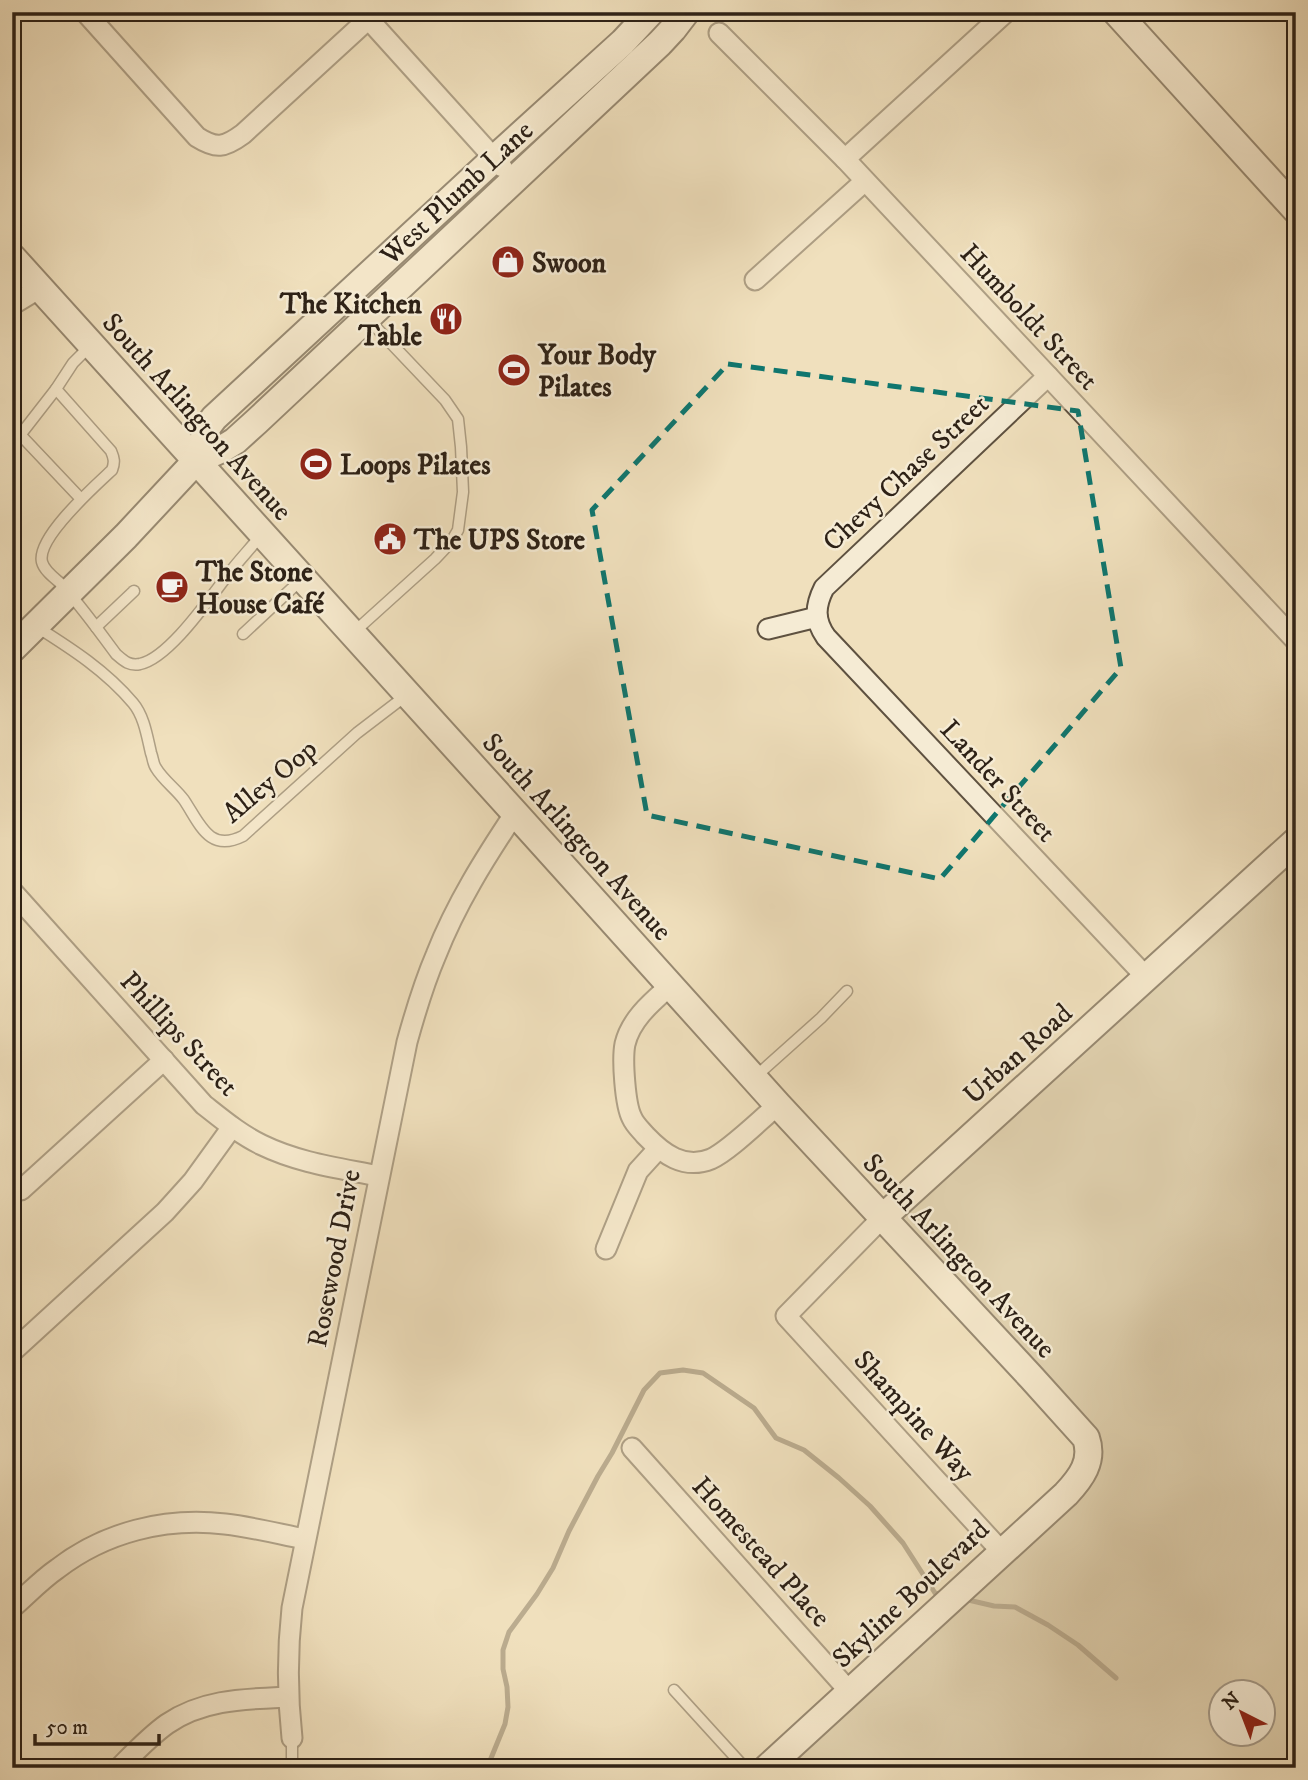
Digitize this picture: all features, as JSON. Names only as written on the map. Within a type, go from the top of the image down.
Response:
[{"type":"street","points":[[85,12],[197,137],[208,144],[218,146],[243,134],[369,15],[514,181]]},
{"type":"street","name":"West Plumb Lane","points":[[196,461],[208,426],[215,418],[624,42],[651,12]]},
{"type":"street","name":"West Plumb Lane","points":[[12,649],[196,461],[235,441],[660,43],[686,12]]},
{"type":"street","points":[[845,159],[1006,12]]},
{"type":"street","points":[[1116,12],[1296,209]]},
{"type":"street","name":"Humboldt Street","points":[[719,33],[845,159],[1296,641]]},
{"type":"street","points":[[755,280],[865,181]]},
{"type":"street","name":"South Arlington Avenue","points":[[12,257],[753,1078],[1086,1438],[1089,1447],[1088,1460]]},
{"type":"street","points":[[12,305],[40,288]]},
{"type":"street","name":"Chevy Chase Street","points":[[817,617],[818,600],[824,588],[1048,376]]},
{"type":"street","points":[[768,629],[817,617]]},
{"type":"street","name":"Lander Street","points":[[817,617],[826,637],[1147,978]]},
{"type":"street","name":"Rosewood Drive","points":[[292,1738],[288,1697],[288,1651],[292,1608],[407,1042],[436,953],[457,908],[515,813]]},
{"type":"street","name":"Urban Road","points":[[786,1316],[882,1218],[1296,841]]},
{"type":"street","name":"Phillips Street","points":[[12,891],[204,1105],[232,1127],[261,1145],[290,1157],[379,1176]]},
{"type":"street","points":[[670,986],[646,1007],[636,1020],[626,1042],[624,1055],[628,1106],[632,1119],[658,1149],[671,1158],[685,1162],[712,1158],[778,1105]]},
{"type":"street","points":[[16,1185],[164,1060]]},
{"type":"street","points":[[12,1352],[165,1212],[193,1181],[232,1127]]},
{"type":"street","points":[[606,1249],[638,1171],[658,1149]]},
{"type":"street","name":"Shampine Way","points":[[786,1316],[1002,1552]]},
{"type":"street","name":"Homestead Place","points":[[632,1448],[850,1692]]},
{"type":"street","name":"Skyline Boulevard","points":[[767,1768],[1076,1483],[1088,1460]]},
{"type":"street","points":[[12,1608],[55,1569],[81,1552],[136,1530],[194,1522],[227,1524],[305,1539]]},
{"type":"street","points":[[118,1768],[166,1725],[187,1712],[207,1704],[231,1700],[288,1697]]},
{"type":"lane","points":[[353,634],[450,542],[458,530],[463,492],[458,419],[445,400],[367,318]]},
{"type":"lane","points":[[22,435],[73,363],[91,345]]},
{"type":"lane","points":[[56,389],[111,451],[114,464],[112,470],[81,499],[47,540],[41,559],[43,566],[69,593],[124,662],[143,663],[174,640],[199,614],[262,534]]},
{"type":"lane","points":[[12,426],[81,499]]},
{"type":"lane","points":[[243,634],[303,578]]},
{"type":"lane","points":[[96,627],[134,591]]},
{"type":"lane","name":"Alley Oop","points":[[36,626],[78,652],[133,703],[139,712],[155,767],[184,800],[201,827],[209,836],[221,842],[232,842],[243,836],[357,733],[408,694]]},
{"type":"lane","points":[[753,1078],[821,1018],[846,991]]},
{"type":"lane","points":[[674,1690],[745,1768]]},
{"type":"lane","points":[[292,1738],[292,1768]]},
{"type":"highlighted area","points":[[728,364],[1078,411],[1121,668],[940,879],[647,815],[592,510]]},
{"type":"shaded area","points":[[1296,853],[1296,1768],[779,1768],[1095,1456],[896,1217]]},
{"type":"waterway","points":[[487,1768],[505,1724],[508,1707],[503,1650],[509,1632],[553,1568],[569,1531],[644,1390],[660,1373],[683,1370],[703,1373],[754,1408],[776,1438],[804,1450],[870,1506],[903,1543],[935,1593],[944,1595]]},
{"type":"waterway","points":[[964,1599],[994,1606],[1015,1607],[1078,1645],[1116,1678]]},
{"type":"place","name":"Swoon","points":[[508,262]]},
{"type":"place","name":"The Kitchen Table","points":[[446,319]]},
{"type":"place","name":"Your Body Pilates","points":[[514,370]]},
{"type":"place","name":"Loops Pilates","points":[[316,464]]},
{"type":"place","name":"The UPS Store","points":[[390,539]]},
{"type":"place","name":"The Stone House Café","points":[[172,587]]}]
